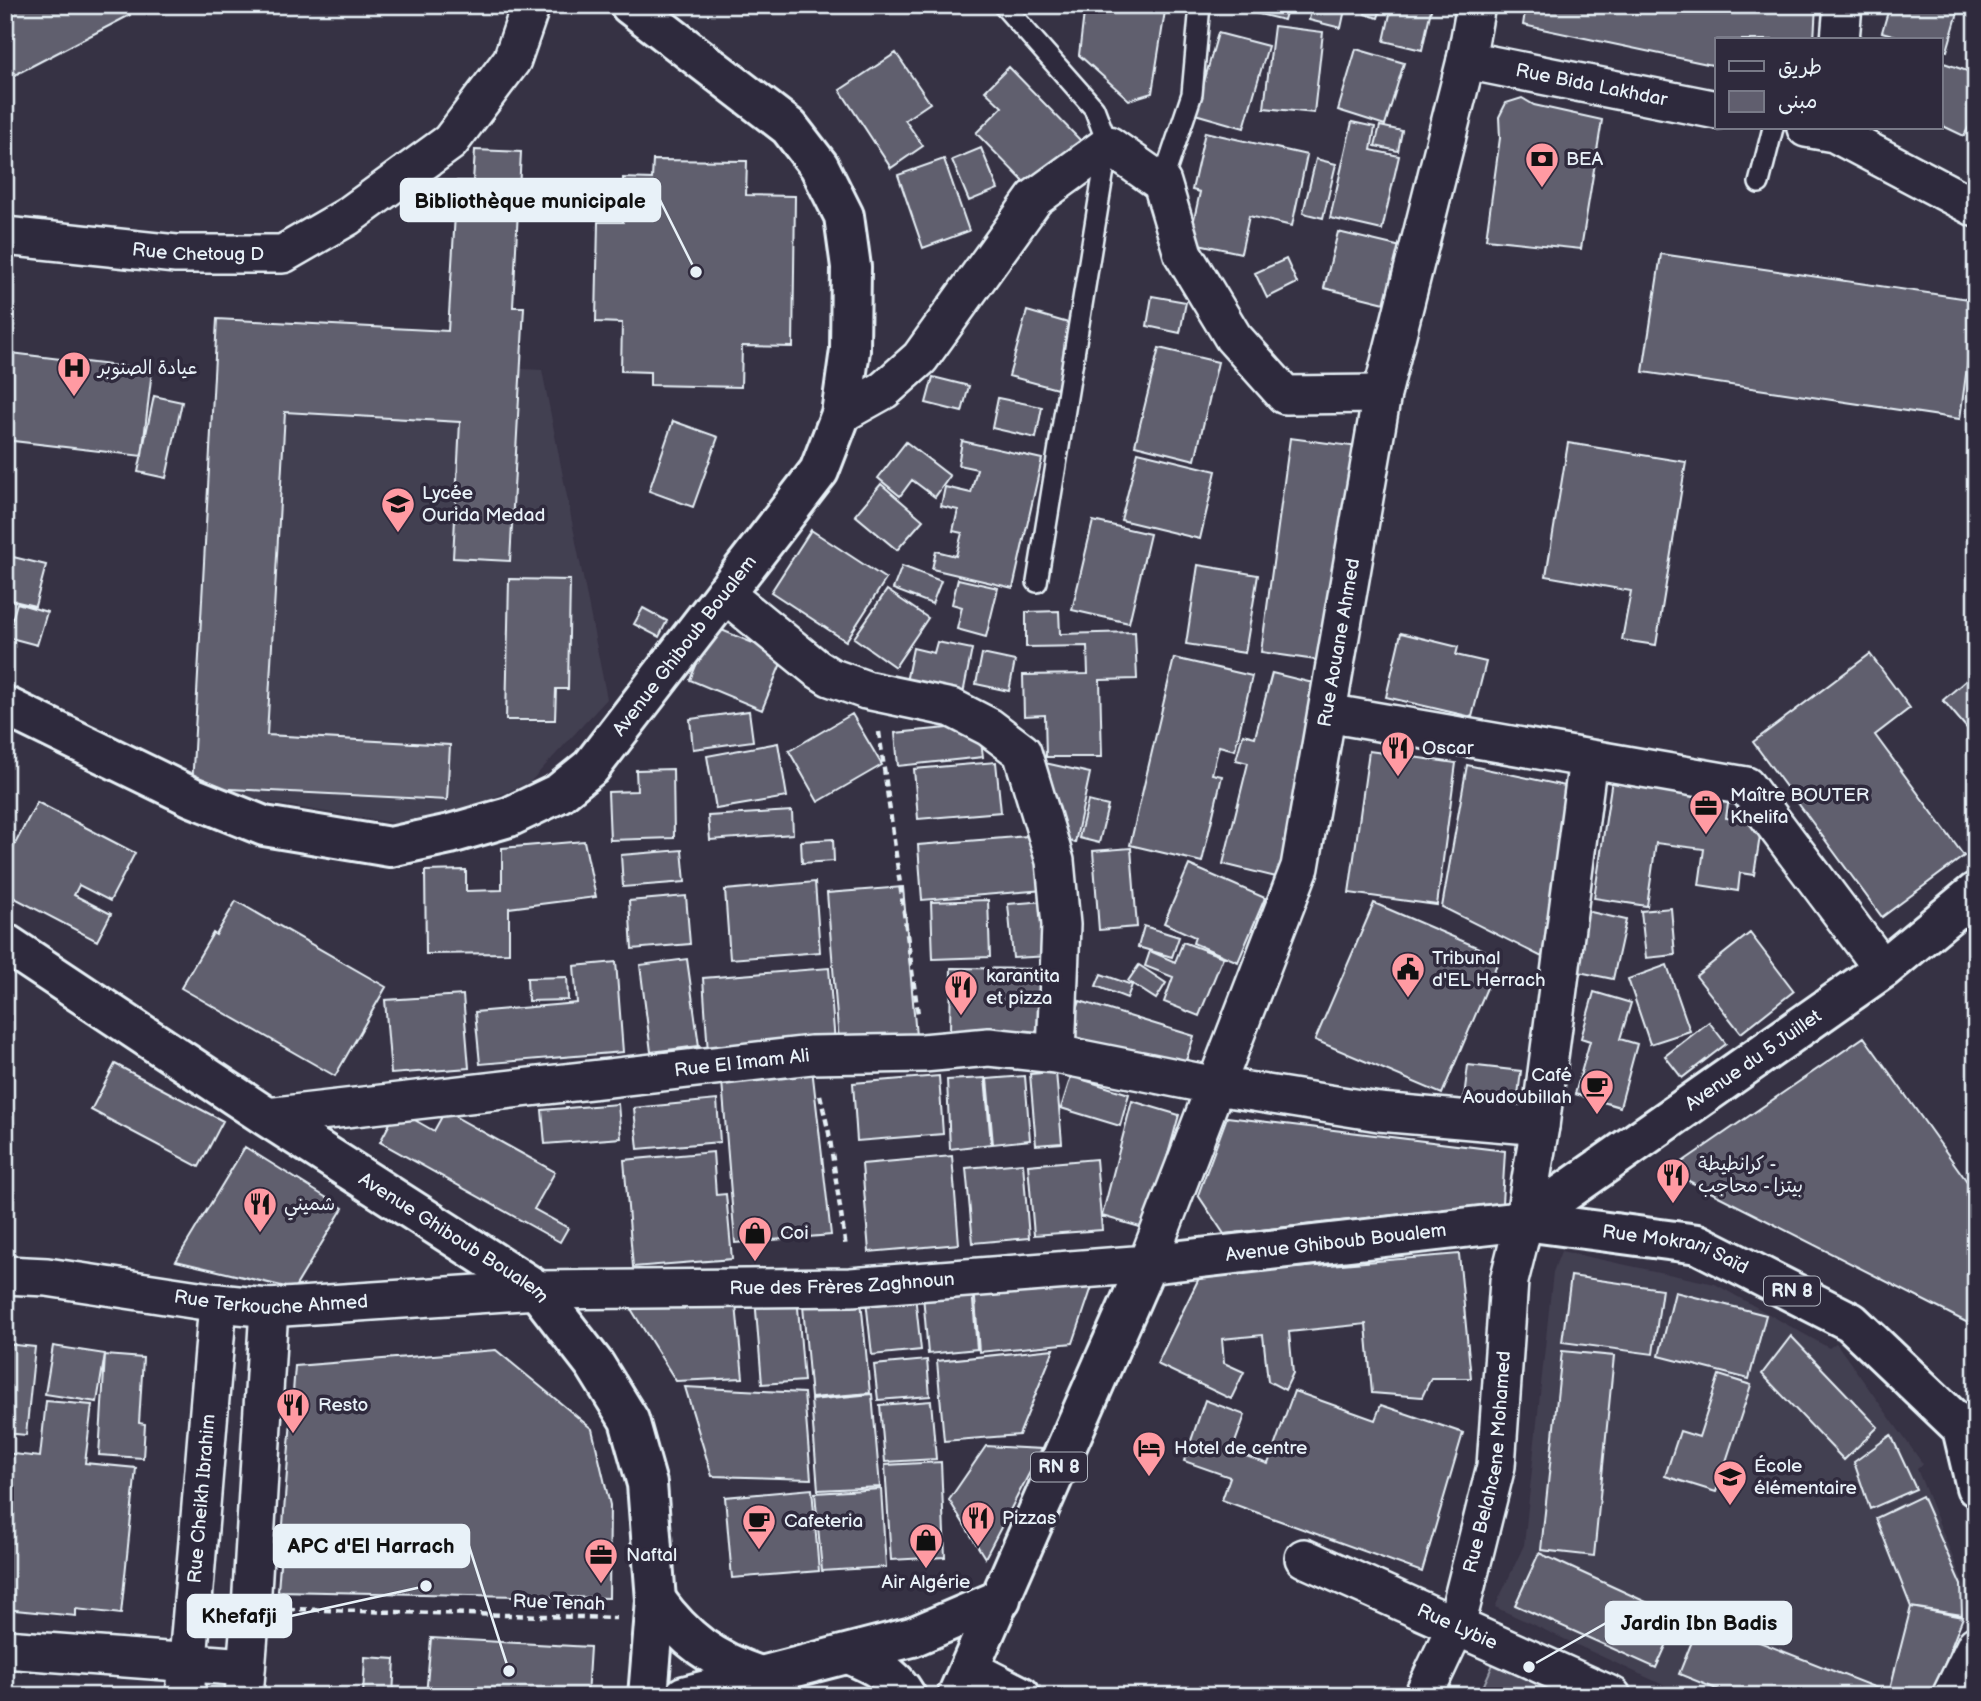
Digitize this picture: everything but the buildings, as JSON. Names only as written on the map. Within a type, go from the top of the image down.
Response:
[{"type":"main road","name":"Avenue Ghiboub Boualem","points":[[5,706],[192,797],[264,826],[390,847],[509,817],[559,793],[591,767],[819,471],[841,414],[850,351],[851,267],[844,216],[819,166],[789,127],[631,5]]},
{"type":"main road","name":"Avenue du 5 Juillet","points":[[1524,1221],[1883,969],[1976,892]]},
{"type":"main road","name":"Avenue Ghiboub Boualem","points":[[5,943],[267,1117],[537,1290],[595,1365],[629,1420],[648,1484],[655,1610],[648,1696]]},
{"type":"main road","name":"Avenue Ghiboub Boualem","points":[[1147,1264],[1524,1221]]},
{"type":"main road","name":"Rue Mokrani Saïd","points":[[1524,1221],[1698,1244],[1851,1322],[1969,1423],[1976,1487]]},
{"type":"main road","name":"RN 8","points":[[1021,1696],[964,1683],[1147,1264]]},
{"type":"main road","points":[[684,1696],[912,1637],[1001,1599]]},
{"type":"main road","points":[[655,1610],[702,1648],[735,1668],[760,1676]]},
{"type":"main road","points":[[849,1654],[877,1666],[900,1686],[906,1696]]},
{"type":"street","name":"Rue Chetoug D","points":[[5,236],[176,254],[283,254],[347,217],[450,142],[512,60],[531,5]]},
{"type":"street","name":"Rue Aouane Ahmed","points":[[1147,1264],[1300,867],[1382,394],[1466,60],[1476,5]]},
{"type":"street","points":[[1840,38],[1843,5]]},
{"type":"street","name":"Rue Bida Lakhdar","points":[[1466,60],[1715,110]]},
{"type":"street","points":[[1825,130],[1976,208]]},
{"type":"street","points":[[841,414],[884,390],[920,358],[1035,198],[1108,145],[1162,183],[1183,254],[1233,337],[1285,396],[1382,394]]},
{"type":"street","points":[[724,593],[830,677],[866,690],[952,708],[989,727],[1022,752],[1055,861],[1061,925],[1056,1054]]},
{"type":"street","points":[[1326,713],[1749,788],[1883,969]]},
{"type":"street","name":"Rue Belahcene Mohamed","points":[[1423,1696],[1456,1626],[1496,1466],[1509,1281],[1524,1221],[1540,1126],[1588,759]]},
{"type":"street","name":"Rue El Imam Ali","points":[[267,1117],[811,1055],[923,1053],[989,1047],[1056,1054],[1216,1086],[1379,1112],[1540,1126]]},
{"type":"street","name":"Rue des Frères Zaghnoun","points":[[537,1290],[851,1287],[1147,1264]]},
{"type":"street","name":"Rue Terkouche Ahmed","points":[[5,1275],[47,1277],[218,1303],[269,1308],[537,1290]]},
{"type":"street","name":"Rue Cheikh Ibrahim","points":[[186,1679],[218,1303]]},
{"type":"street","points":[[5,1649],[186,1679],[245,1681],[269,1308]]},
{"type":"street","name":"Rue Lybie","points":[[1304,1558],[1612,1696]]},
{"type":"street","points":[[1951,1696],[1976,1645]]},
{"type":"lane","points":[[1003,5],[1094,108],[1108,145],[1037,582]]},
{"type":"lane","points":[[1162,183],[1192,94],[1200,5]]},
{"type":"lane","points":[[1759,183],[1772,130]]},
{"type":"path","points":[[866,690],[878,727],[923,1053]]},
{"type":"path","points":[[811,1055],[830,1133],[851,1287]]},
{"type":"path","name":"Rue Tenah","points":[[251,1608],[655,1610]]},
{"type":"shaded area","name":"Lycée Ourida Medad","points":[[222,353],[542,370],[607,699],[530,782],[423,828],[223,795]]},
{"type":"shaded area","name":"École élémentaire","points":[[1561,1251],[1715,1284],[1829,1348],[1836,1343],[1923,1464],[1917,1469],[1971,1602],[1931,1696],[1687,1696],[1495,1607],[1524,1545],[1553,1272]]},
{"type":"shaded area","points":[[1505,1637],[1628,1696],[1479,1696]]},
{"type":"place","name":"BEA","points":[[1542,189]]},
{"type":"place","name":"Bibliothèque municipale","points":[[696,272]]},
{"type":"place","name":"عيادة الصنوبر","points":[[74,398]]},
{"type":"place","name":"Lycée Ourida Medad","points":[[398,534]]},
{"type":"place","name":"Oscar","points":[[1398,778]]},
{"type":"place","name":"Maître BOUTER Khelifa","points":[[1706,836]]},
{"type":"place","name":"Tribunal d'EL Herrach","points":[[1408,999]]},
{"type":"place","name":"karantita et pizza","points":[[961,1017]]},
{"type":"place","name":"Café Aoudoubillah","points":[[1597,1116]]},
{"type":"place","name":"كرانطيطة - بيتزا - محاجب","points":[[1673,1205]]},
{"type":"place","name":"شميني","points":[[260,1234]]},
{"type":"place","name":"Coi","points":[[755,1263]]},
{"type":"place","name":"Resto","points":[[293,1435]]},
{"type":"place","name":"Hotel de centre","points":[[1149,1478]]},
{"type":"place","name":"École élémentaire","points":[[1730,1507]]},
{"type":"place","name":"Pizzas","points":[[978,1548]]},
{"type":"place","name":"Cafeteria","points":[[759,1551]]},
{"type":"place","name":"Air Algérie","points":[[926,1570]]},
{"type":"place","name":"Naftal","points":[[601,1585]]},
{"type":"place","name":"Khefafji","points":[[426,1586]]},
{"type":"place","name":"Jardin Ibn Badis","points":[[1529,1667]]},
{"type":"place","name":"APC d'El Harrach","points":[[509,1671]]}]
